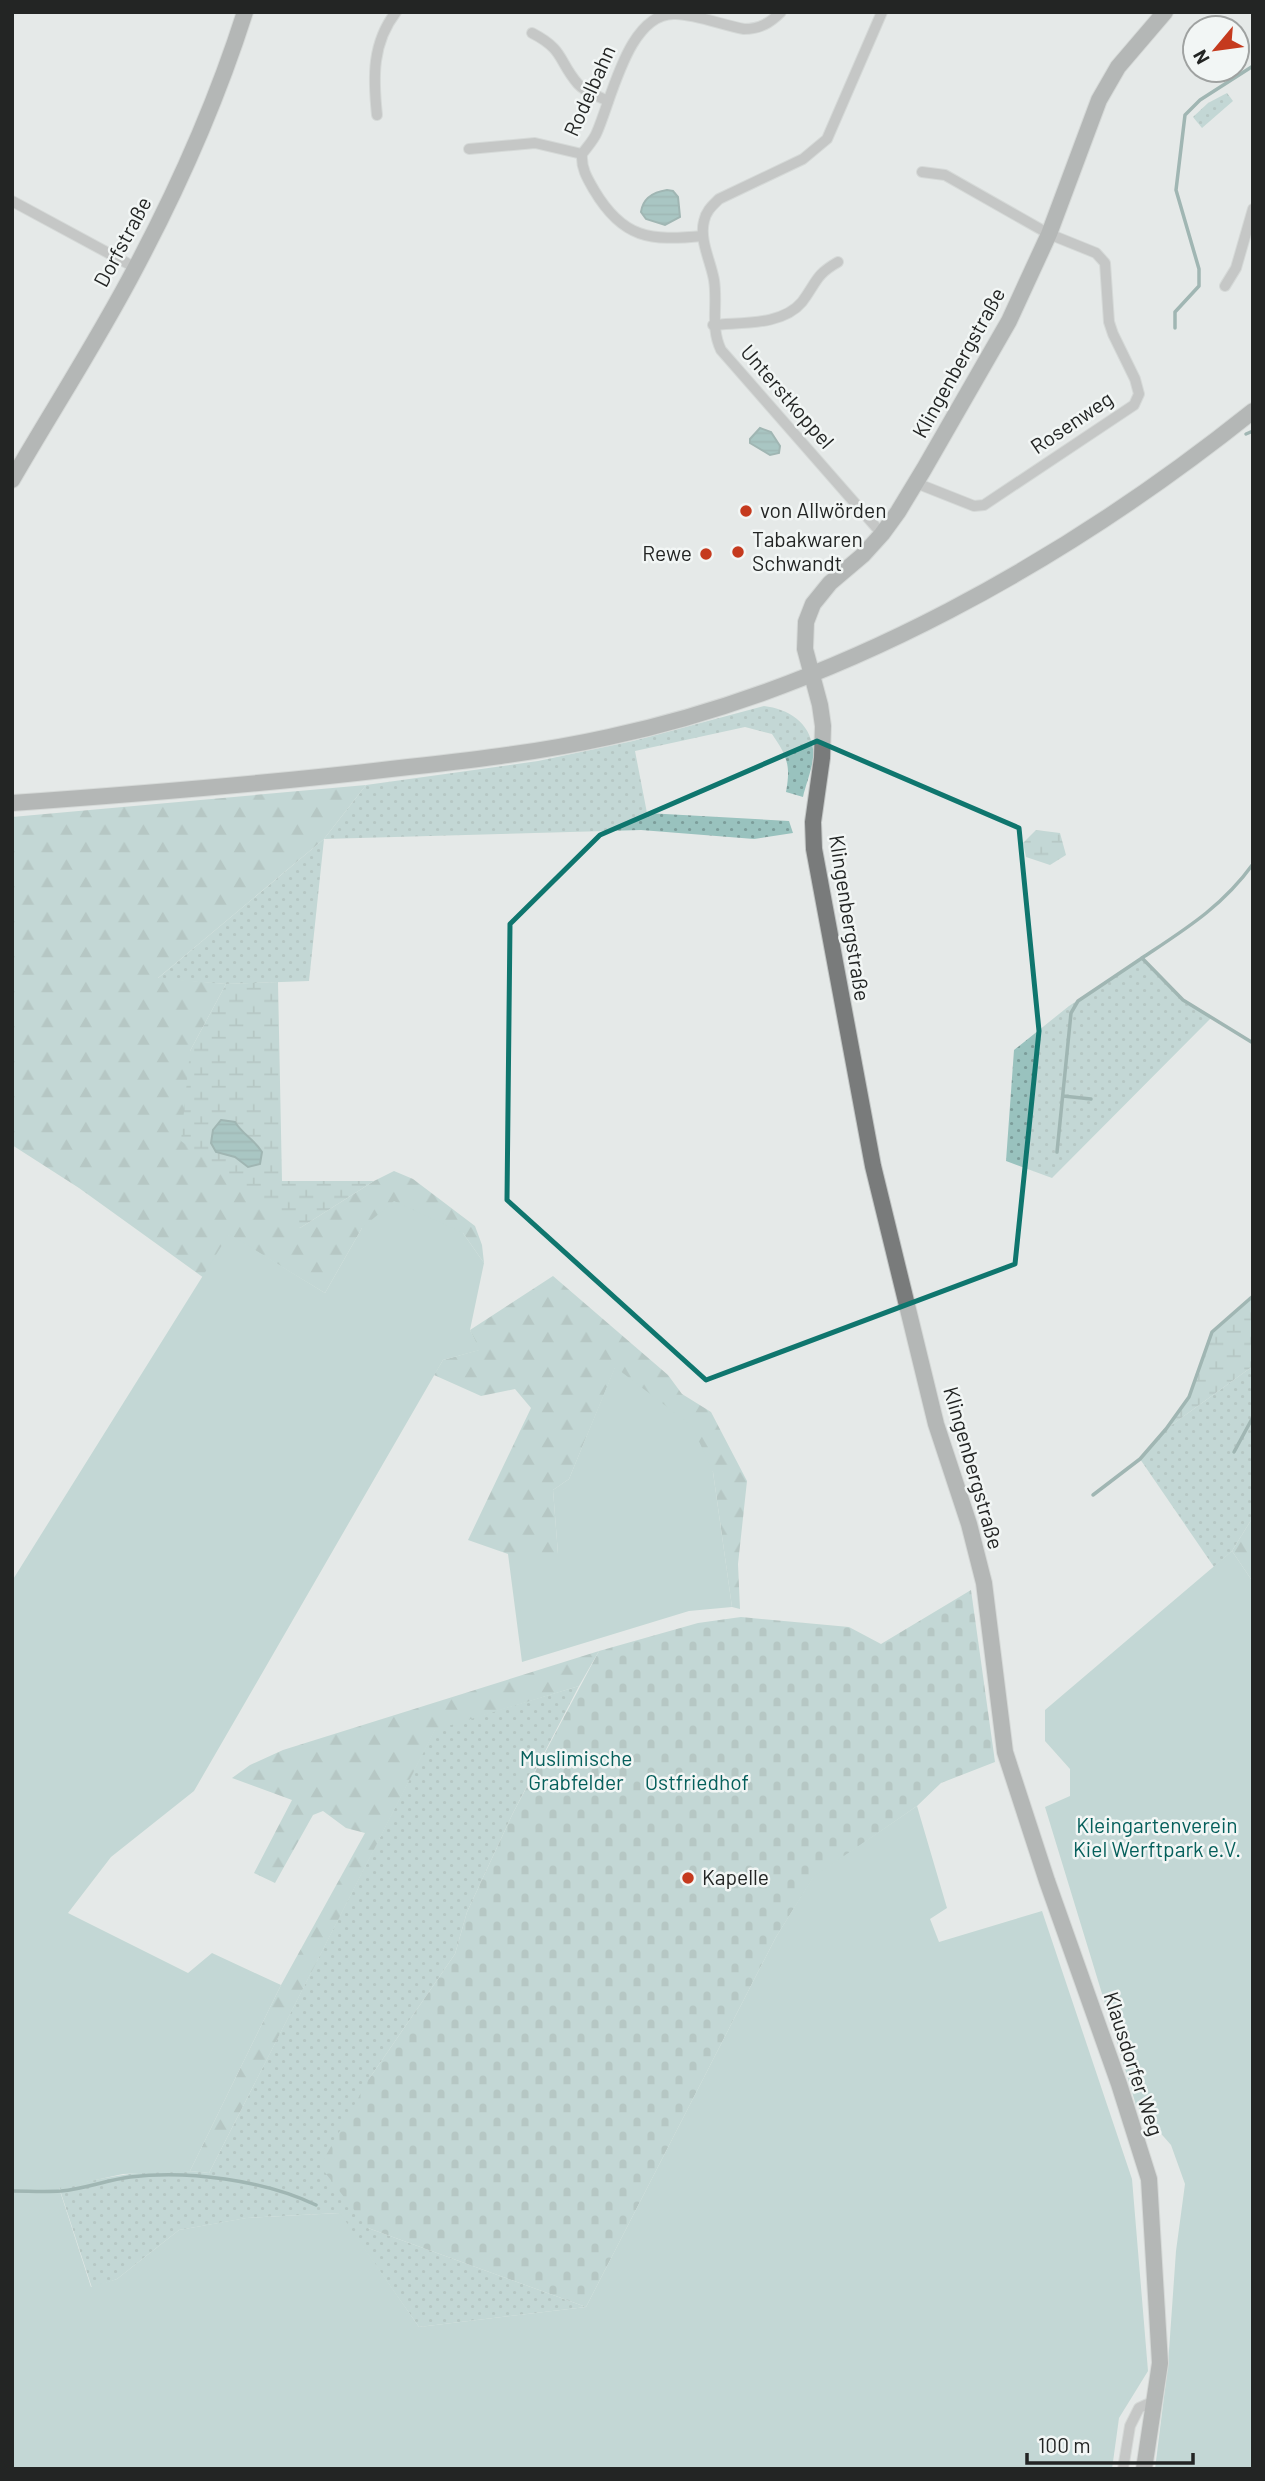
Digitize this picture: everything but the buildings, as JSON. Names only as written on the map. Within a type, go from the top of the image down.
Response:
[{"type":"street","name":"Dorfstraße","points":[[12,480],[136,268],[198,138],[246,12]]},
{"type":"street","points":[[377,115],[374,64],[377,46],[383,30],[396,12]]},
{"type":"street","name":"Rodelbahn","points":[[703,236],[669,239],[652,237],[637,233],[623,224],[610,214],[584,172],[582,154],[597,134],[636,36],[660,15],[674,13],[744,29],[763,26],[781,12]]},
{"type":"street","points":[[703,236],[703,223],[709,209],[719,199],[803,159],[827,139],[882,12]]},
{"type":"street","name":"Klingenbergstraße","points":[[1005,1752],[984,1583],[969,1524],[936,1424],[873,1167],[814,849],[813,822],[822,758],[823,726],[805,649],[806,622],[813,604],[830,583],[863,555],[881,534],[916,483],[1009,321],[1049,234],[1099,100],[1118,67],[1165,12]]},
{"type":"street","points":[[533,33],[548,41],[559,52],[578,84],[608,101]]},
{"type":"street","points":[[469,149],[535,143],[582,154]]},
{"type":"street","points":[[922,172],[945,175],[1049,234]]},
{"type":"street","points":[[12,201],[136,268]]},
{"type":"street","points":[[1225,286],[1236,268],[1253,209]]},
{"type":"street","name":"Rosenweg","points":[[916,483],[961,502],[974,506],[984,505],[1111,421],[1137,400],[1139,387],[1109,322],[1105,263],[1096,253],[1049,234]]},
{"type":"street","name":"Unterstkoppel","points":[[703,236],[714,282],[715,339],[728,360],[881,534]]},
{"type":"street","points":[[713,325],[768,320],[790,312],[801,303],[823,271],[838,262]]},
{"type":"street","points":[[12,803],[244,786],[480,759],[613,736],[704,711],[812,674],[933,618],[1047,555],[1196,455],[1253,411]]},
{"type":"street","name":"Klausdorfer Weg","points":[[1005,1752],[1149,2179],[1160,2363],[1144,2469]]},
{"type":"street","points":[[1123,2469],[1130,2426],[1139,2408],[1154,2401]]},
{"type":"highlighted area","points":[[817,741],[1019,828],[1039,1031],[1015,1264],[706,1380],[507,1200],[510,924],[600,835]]},
{"type":"green space","points":[[1227,93],[1233,101],[1202,128],[1193,117],[1208,103]]},
{"type":"green space","points":[[764,706],[781,710],[803,724],[813,749],[812,767],[803,797],[786,792],[786,761],[772,734],[745,727],[635,751],[647,813],[789,821],[793,833],[754,839],[641,830],[324,839],[366,785],[538,761],[633,741]]},
{"type":"green space","points":[[366,785],[324,839],[158,978],[226,984],[190,1051],[300,1228],[394,1171],[413,1179],[475,1226],[482,1245],[484,1263],[463,1233],[362,1228],[325,1293],[229,1235],[204,1278],[79,1188],[12,1145],[12,817]]},
{"type":"green space","points":[[1036,830],[1060,833],[1066,855],[1050,865],[1026,857],[1023,843]]},
{"type":"green space","points":[[324,839],[309,981],[226,984],[157,979]]},
{"type":"green space","points":[[1142,958],[1183,1000],[1212,1017],[1052,1178],[1006,1161],[1014,1050],[1069,1006]]},
{"type":"green space","points":[[278,982],[282,1181],[374,1181],[300,1228],[181,1141],[190,1051],[226,984]]},
{"type":"green space","points":[[394,1201],[463,1233],[484,1263],[470,1330],[480,1350],[443,1360],[194,1791],[111,1857],[68,1913],[188,1973],[212,1953],[281,1985],[190,2171],[123,2174],[59,2188],[91,2287],[117,2279],[179,2230],[246,2218],[340,2213],[419,2327],[586,2307],[776,1937],[813,1877],[917,1806],[947,1908],[930,1919],[939,1942],[1042,1911],[1132,2179],[1148,2371],[1119,2418],[1112,2469],[12,2469],[12,1581],[229,1234],[325,1293],[362,1228]]},
{"type":"green space","points":[[553,1276],[668,1375],[682,1394],[711,1412],[747,1481],[738,1564],[740,1609],[732,1607],[713,1472],[615,1368],[569,1479],[553,1490],[558,1554],[508,1554],[468,1540],[531,1408],[515,1389],[481,1396],[434,1375],[443,1360],[479,1350],[470,1330]]},
{"type":"green space","points":[[1253,1296],[1253,1366],[1166,1429],[1189,1397],[1212,1332]]},
{"type":"green space","points":[[1253,1366],[1253,1517],[1232,1551],[1214,1567],[1140,1459],[1166,1429]]},
{"type":"green space","points":[[615,1367],[692,1426],[713,1472],[732,1607],[689,1611],[522,1662],[508,1554],[558,1554],[553,1490],[569,1479]]},
{"type":"green space","points":[[1253,1517],[1253,1582],[1232,1551]]},
{"type":"green space","name":"Kleingartenverein Kiel Werftpark e.V.","points":[[1232,1551],[1253,1582],[1253,2469],[1155,2469],[1185,2184],[1171,2145],[1136,2105],[1045,1807],[1070,1796],[1070,1769],[1045,1741],[1045,1710]]},
{"type":"green space","name":"Ostfriedhof","points":[[971,1590],[995,1762],[941,1783],[917,1806],[813,1878],[776,1937],[586,2307],[368,2228],[320,2166],[369,2079],[455,1954],[467,1912],[513,1813],[599,1651],[698,1623],[741,1617],[849,1627],[881,1644]]},
{"type":"green space","points":[[599,1651],[579,1686],[435,1730],[209,2173],[190,2171],[281,1985],[365,1833],[346,1828],[323,1811],[313,1815],[275,1883],[254,1873],[292,1800],[232,1778],[250,1765],[283,1750]]},
{"type":"green space","points":[[579,1686],[513,1813],[467,1912],[455,1954],[369,2079],[368,2228],[586,2307],[419,2327],[339,2213],[247,2218],[179,2230],[117,2279],[92,2288],[59,2187],[152,2172],[209,2173],[435,1729]]},
{"type":"shaded area","points":[[673,191],[678,197],[680,217],[665,225],[646,219],[641,212],[644,203],[654,194]]},
{"type":"shaded area","points":[[760,428],[771,432],[780,446],[779,453],[770,455],[750,443],[750,439]]},
{"type":"shaded area","points":[[221,1120],[235,1122],[256,1144],[262,1152],[260,1164],[248,1167],[235,1157],[216,1152],[211,1143],[213,1130]]},
{"type":"waterway","points":[[1175,328],[1175,312],[1199,286],[1199,269],[1176,190],[1185,115],[1200,100],[1253,66]]},
{"type":"waterway","points":[[1246,434],[1253,431]]},
{"type":"waterway","points":[[1253,864],[1215,905],[1142,958],[1183,1000],[1253,1043]]},
{"type":"waterway","points":[[1057,1152],[1071,1013],[1078,1001],[1142,958]]},
{"type":"waterway","points":[[1063,1096],[1091,1099]]},
{"type":"waterway","points":[[1093,1495],[1140,1459],[1166,1429],[1189,1397],[1212,1332],[1253,1296]]},
{"type":"waterway","points":[[1234,1452],[1253,1417]]},
{"type":"waterway","points":[[12,2191],[61,2191],[152,2175],[200,2176],[249,2183],[316,2205]]},
{"type":"place","name":"von Allwörden","points":[[746,511]]},
{"type":"place","name":"Tabakwaren Schwandt","points":[[738,552]]},
{"type":"place","name":"Rewe","points":[[706,554]]},
{"type":"place","name":"Kapelle","points":[[688,1878]]},
{"type":"park label","name":"Muslimische Grabfelder","points":[[576,1771]]}]
